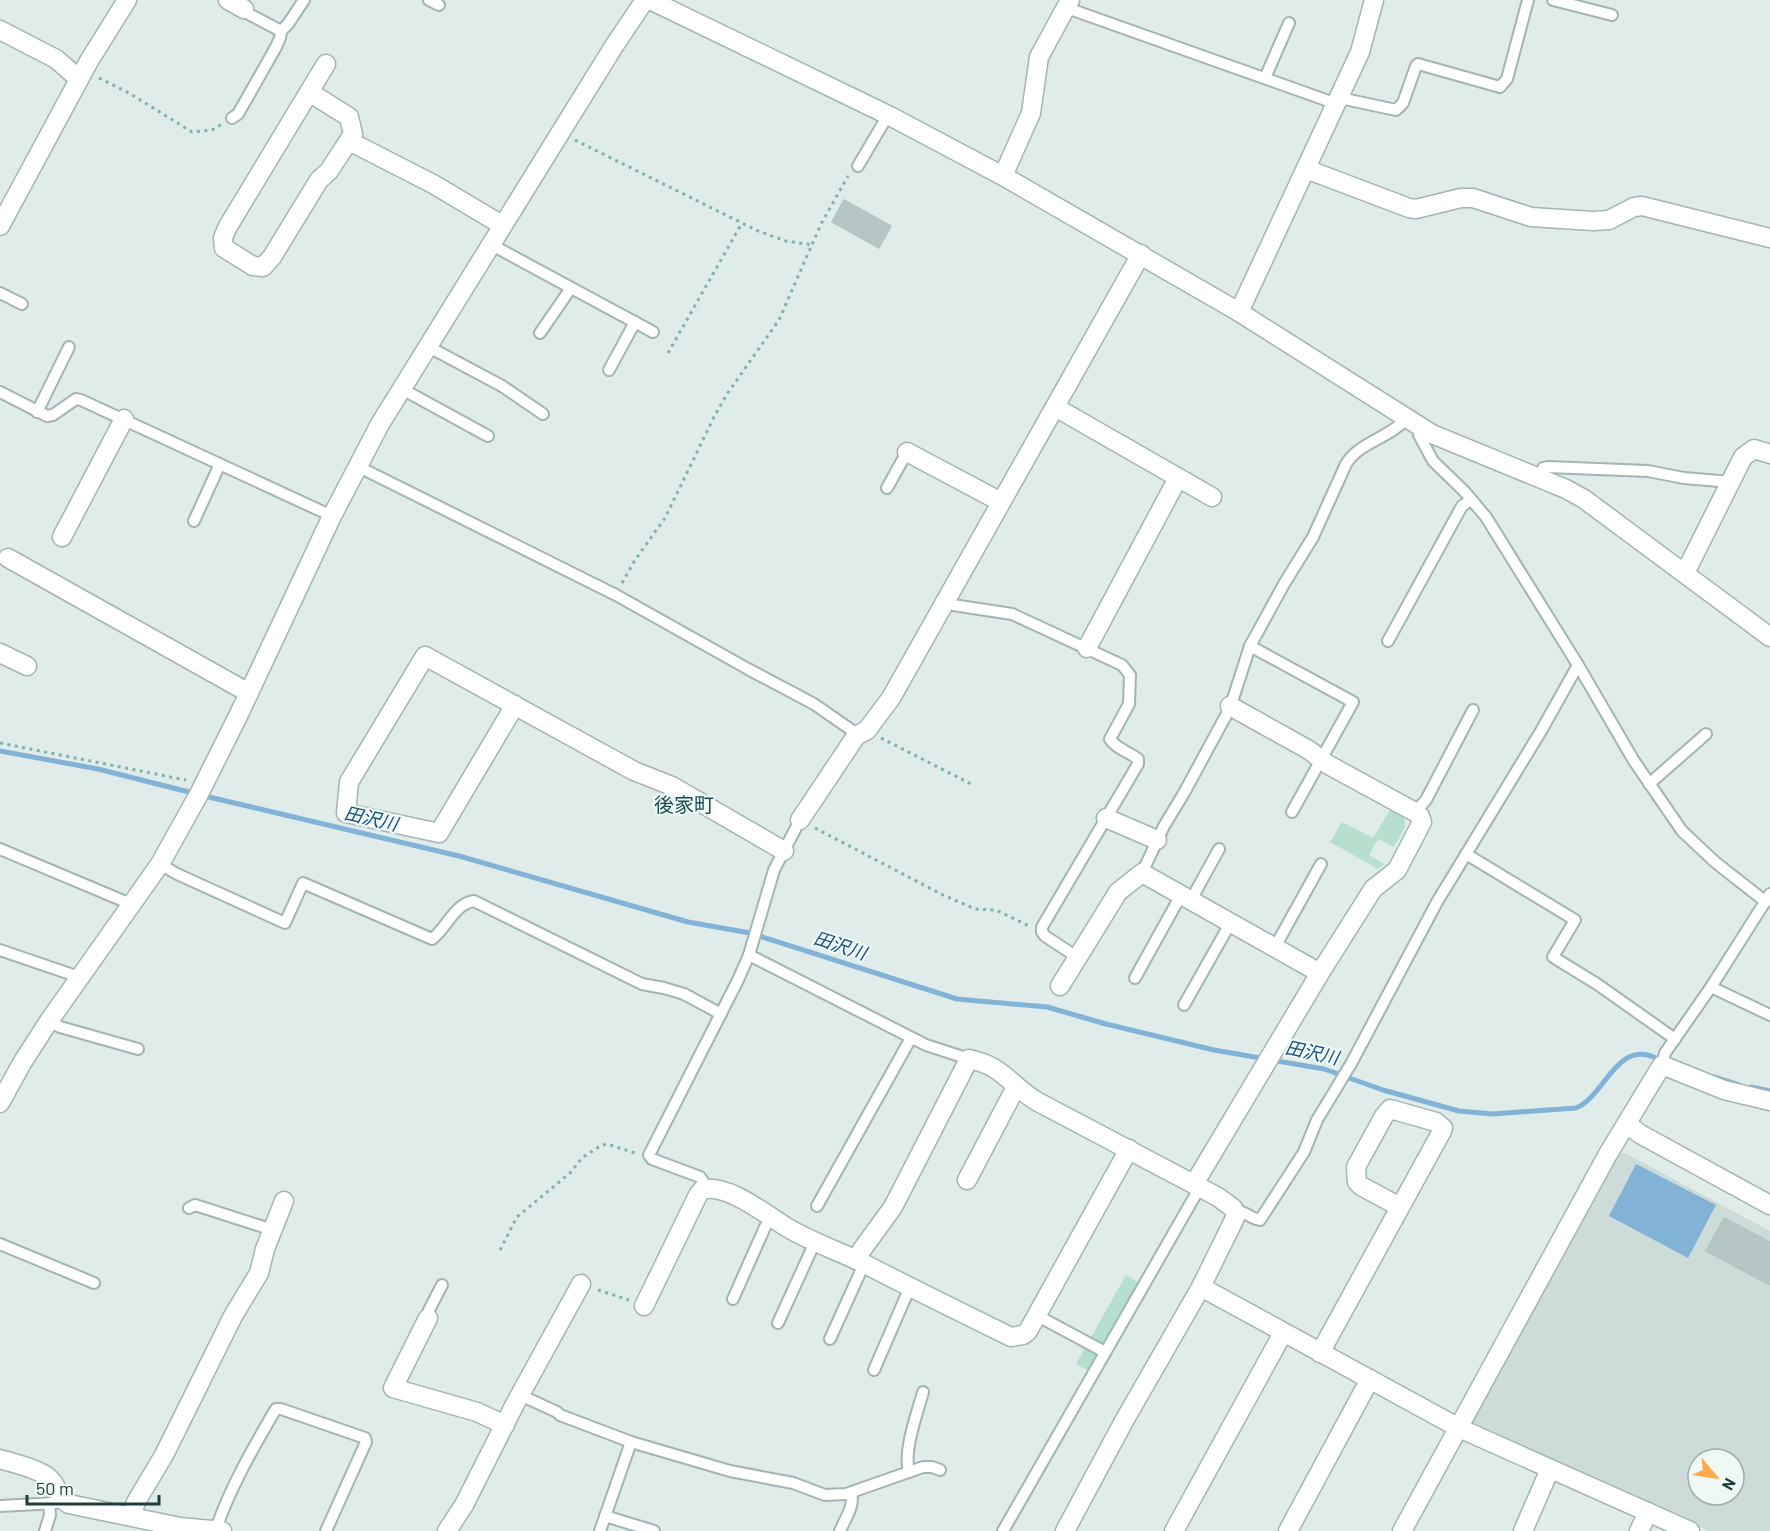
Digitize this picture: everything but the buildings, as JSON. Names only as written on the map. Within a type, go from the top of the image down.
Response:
[{"type":"street","points":[[0,226],[81,74],[127,0]]},
{"type":"street","points":[[228,0],[244,9]]},
{"type":"street","points":[[0,1102],[49,1021],[160,864],[204,784],[357,466],[490,244],[645,0]]},
{"type":"street","points":[[650,0],[888,115],[1003,176],[1239,312],[1423,428],[1566,489],[1602,510],[1770,637]]},
{"type":"street","points":[[1239,312],[1360,52],[1374,0]]},
{"type":"street","points":[[1003,176],[1031,113],[1039,57],[1069,4]]},
{"type":"street","points":[[0,30],[81,74]]},
{"type":"street","points":[[309,92],[349,117],[353,134],[329,171],[319,180],[267,264],[263,267],[253,266],[224,248],[223,238],[227,228],[309,92],[326,64]]},
{"type":"street","points":[[349,141],[433,184],[502,225]]},
{"type":"street","points":[[1306,169],[1409,208],[1416,209],[1461,198],[1473,198],[1531,217],[1609,220],[1634,207],[1642,206],[1770,238]]},
{"type":"street","points":[[800,820],[861,733],[891,698],[1141,254]]},
{"type":"street","points":[[1054,407],[1212,497]]},
{"type":"street","points":[[62,537],[124,419]]},
{"type":"street","points":[[1685,573],[1743,457],[1750,450],[1759,449],[1770,454]]},
{"type":"street","points":[[907,452],[1001,502]]},
{"type":"street","points":[[1087,648],[1178,478]]},
{"type":"street","points":[[8,558],[249,693]]},
{"type":"street","points":[[0,653],[27,666]]},
{"type":"street","points":[[514,705],[439,833],[346,813],[349,782],[425,656],[634,771],[672,786],[784,851]]},
{"type":"street","points":[[1197,1185],[1320,973],[1373,889],[1397,870],[1422,822],[1420,816],[1415,812],[1230,706]]},
{"type":"street","points":[[1106,818],[1157,840]]},
{"type":"street","points":[[1060,986],[1118,892],[1142,873],[1320,973]]},
{"type":"street","points":[[860,1262],[861,1251],[893,1207],[969,1059],[996,1067],[1016,1087],[1038,1102],[1197,1185],[1228,1203],[1235,1211],[1234,1220],[1201,1287],[1124,1421],[1065,1531]]},
{"type":"street","points":[[1402,1531],[1608,1154],[1662,1065],[1724,1090],[1770,1101]]},
{"type":"street","points":[[967,1180],[1016,1087]]},
{"type":"street","points":[[1320,1353],[1400,1207],[1443,1128],[1436,1122],[1390,1109],[1384,1116],[1355,1172],[1357,1182],[1361,1186],[1400,1207]]},
{"type":"street","points":[[1628,1124],[1640,1134],[1770,1205]]},
{"type":"street","points":[[645,1306],[698,1195],[707,1188],[719,1190],[755,1206],[815,1242],[1011,1337],[1023,1335],[1028,1331],[1129,1149]]},
{"type":"street","points":[[131,1516],[136,1502],[164,1455],[233,1316],[259,1273],[284,1201]]},
{"type":"street","points":[[447,1531],[464,1505],[520,1395],[581,1284]]},
{"type":"street","points":[[1201,1287],[1459,1428],[1690,1531]]},
{"type":"street","points":[[428,1318],[393,1388],[477,1412],[505,1425]]},
{"type":"street","points":[[1174,1531],[1283,1333]]},
{"type":"street","points":[[1287,1531],[1370,1379]]},
{"type":"street","points":[[0,1459],[47,1476],[54,1483],[56,1501],[180,1527],[219,1530]]},
{"type":"street","points":[[1523,1531],[1550,1469]]},
{"type":"street","points":[[1639,1531],[1648,1512]]},
{"type":"lane","points":[[232,118],[238,114],[276,47],[280,31],[288,24],[304,0]]},
{"type":"lane","points":[[1069,4],[1265,78],[1338,101],[1396,110],[1402,103],[1418,64],[1500,87],[1507,79],[1528,0]]},
{"type":"lane","points":[[1552,0],[1612,15]]},
{"type":"lane","points":[[244,9],[245,12],[280,31]]},
{"type":"lane","points":[[1265,78],[1289,23]]},
{"type":"lane","points":[[858,166],[888,115]]},
{"type":"lane","points":[[490,244],[653,332]]},
{"type":"lane","points":[[540,333],[571,288]]},
{"type":"lane","points":[[0,293],[21,304]]},
{"type":"lane","points":[[609,370],[635,322]]},
{"type":"lane","points":[[427,346],[502,386],[543,414]]},
{"type":"lane","points":[[37,412],[69,347]]},
{"type":"lane","points":[[402,389],[488,436]]},
{"type":"lane","points":[[0,392],[47,416],[53,415],[76,399],[332,516]]},
{"type":"lane","points":[[1142,873],[1157,840],[1230,706],[1250,646],[1313,537],[1349,458],[1385,437],[1407,418]]},
{"type":"lane","points":[[1423,428],[1419,435],[1433,461],[1486,517],[1649,784],[1682,831],[1693,844],[1768,898],[1665,1053],[1662,1065]]},
{"type":"lane","points":[[887,488],[907,452]]},
{"type":"lane","points":[[194,520],[220,464]]},
{"type":"lane","points":[[357,466],[616,595],[814,704],[850,729],[861,733]]},
{"type":"lane","points":[[1539,477],[1543,468],[1548,467],[1600,468],[1648,471],[1693,479],[1731,482]]},
{"type":"lane","points":[[1388,641],[1462,506],[1471,500]]},
{"type":"lane","points":[[945,601],[953,605],[1012,614],[1122,665],[1130,675],[1129,704],[1110,739],[1112,743],[1138,759],[1137,764],[1042,929],[1046,936],[1077,957]]},
{"type":"lane","points":[[1250,646],[1353,702],[1292,812]]},
{"type":"lane","points":[[1235,1211],[1260,1220],[1305,1152],[1317,1120],[1348,1069],[1437,902],[1541,731],[1578,665]]},
{"type":"lane","points":[[1415,812],[1426,800],[1473,710]]},
{"type":"lane","points":[[1649,784],[1706,734]]},
{"type":"lane","points":[[707,1188],[700,1177],[650,1158],[649,1155],[749,955],[774,870],[800,820]]},
{"type":"lane","points":[[0,849],[131,906]]},
{"type":"lane","points":[[1135,978],[1219,849]]},
{"type":"lane","points":[[1466,854],[1575,920],[1553,957],[1597,984],[1675,1038]]},
{"type":"lane","points":[[160,864],[285,923],[303,883],[432,939],[459,909],[468,902],[474,901],[642,984],[684,994],[721,1014]]},
{"type":"lane","points":[[1275,947],[1321,864]]},
{"type":"lane","points":[[1185,1005],[1231,922]]},
{"type":"lane","points":[[0,950],[79,977]]},
{"type":"lane","points":[[749,955],[911,1038],[943,1052],[969,1059]]},
{"type":"lane","points":[[1711,987],[1770,1015]]},
{"type":"lane","points":[[49,1021],[60,1027],[138,1049]]},
{"type":"lane","points":[[817,1206],[911,1038]]},
{"type":"lane","points":[[1003,1531],[1197,1185]]},
{"type":"lane","points":[[189,1208],[195,1205],[273,1230]]},
{"type":"lane","points":[[733,1299],[765,1227],[772,1217]]},
{"type":"lane","points":[[778,1323],[815,1242]]},
{"type":"lane","points":[[0,1244],[94,1283]]},
{"type":"lane","points":[[830,1339],[860,1262]]},
{"type":"lane","points":[[428,1318],[429,1310],[442,1285]]},
{"type":"lane","points":[[874,1370],[910,1287]]},
{"type":"lane","points":[[1036,1315],[1105,1352]]},
{"type":"lane","points":[[909,1472],[907,1464],[910,1445],[922,1392]]},
{"type":"lane","points":[[520,1395],[560,1415],[631,1442],[730,1471],[793,1483],[825,1495],[851,1493],[909,1472],[932,1467],[940,1470]]},
{"type":"lane","points":[[219,1530],[236,1481],[274,1412],[276,1409],[281,1409],[365,1438],[366,1442],[326,1531]]},
{"type":"lane","points":[[600,1531],[631,1442]]},
{"type":"lane","points":[[840,1531],[853,1499],[851,1493]]},
{"type":"lane","points":[[0,1506],[56,1501],[45,1531]]},
{"type":"lane","points":[[605,1516],[654,1531]]},
{"type":"path","points":[[81,74],[129,93],[192,132],[212,130],[232,118]]},
{"type":"path","points":[[560,132],[774,238],[813,245]]},
{"type":"path","points":[[616,595],[629,569],[665,518],[727,394],[779,320],[827,212],[852,169],[858,166]]},
{"type":"path","points":[[668,354],[742,223]]},
{"type":"path","points":[[861,733],[973,785]]},
{"type":"path","points":[[0,743],[204,784]]},
{"type":"path","points":[[800,820],[941,894],[975,909],[996,910],[1025,925],[1042,929]]},
{"type":"path","points":[[500,1250],[517,1217],[570,1173],[582,1158],[600,1146],[607,1144],[650,1158]]},
{"type":"path","points":[[581,1284],[645,1306]]},
{"type":"shaded area","points":[[1625,1153],[1770,1231],[1770,1531],[1709,1531],[1469,1422],[1617,1154]]},
{"type":"green space","points":[[1390,810],[1404,818],[1405,826],[1394,847],[1378,839],[1369,855],[1384,864],[1378,869],[1330,842],[1342,822],[1373,838]]},
{"type":"green space","points":[[1126,1275],[1140,1283],[1089,1371],[1076,1364]]},
{"type":"water","points":[[1636,1164],[1716,1205],[1688,1258],[1609,1216]]},
{"type":"waterway","name":"田沢川","points":[[0,751],[98,769],[459,856],[688,922],[750,933],[957,999],[1047,1007],[1214,1050],[1324,1069],[1383,1090],[1459,1111],[1493,1114],[1576,1108],[1586,1102],[1621,1062],[1631,1056],[1643,1054],[1656,1058]]},
{"type":"waterway","name":"田沢川","points":[[1714,1077],[1739,1085]]},
{"type":"waterway","name":"田沢川","points":[[1751,1087],[1770,1091]]},
{"type":"district","name":"後家町","points":[[684,805]]}]
